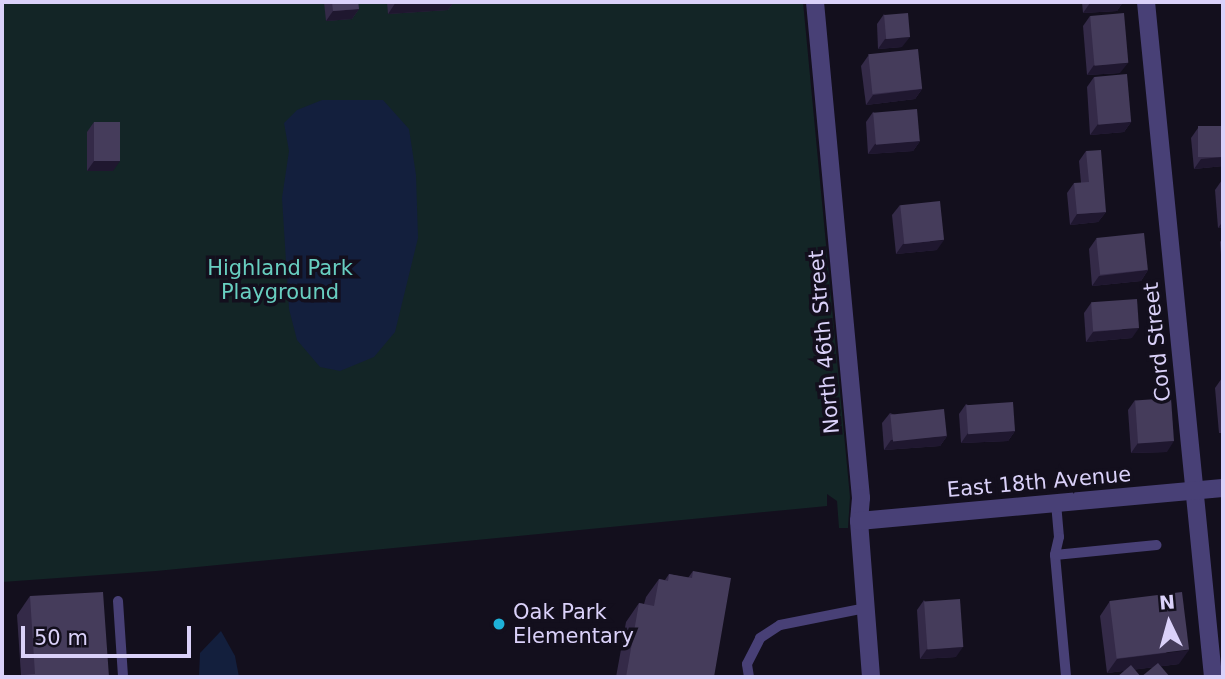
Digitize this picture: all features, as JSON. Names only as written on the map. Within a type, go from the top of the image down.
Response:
[{"type":"street","name":"North 46th Street","points":[[815,2],[861,498],[859,521],[871,677]]},
{"type":"street","name":"Cord Street","points":[[1146,2],[1213,677]]},
{"type":"street","name":"East 18th Avenue","points":[[859,521],[1223,488]]},
{"type":"lane","points":[[1056,503],[1059,537],[1055,555],[1066,677]]},
{"type":"lane","points":[[1055,555],[1157,545]]},
{"type":"lane","points":[[118,601],[123,677]]},
{"type":"lane","points":[[749,677],[747,664],[760,638],[780,625],[866,608]]},
{"type":"green space","name":"Highland Park Playground","points":[[2,2],[803,2],[850,497],[848,528],[839,528],[837,501],[827,494],[827,506],[156,571],[2,582]]},
{"type":"water","points":[[322,100],[383,100],[409,129],[416,175],[418,238],[395,332],[374,357],[340,371],[320,367],[297,340],[289,309],[282,198],[289,151],[284,123],[297,110]]},
{"type":"water","points":[[221,631],[235,656],[239,677],[199,677],[200,653]]},
{"type":"building","points":[[332,2],[358,2],[359,9],[333,11]]},
{"type":"building","points":[[908,13],[910,37],[886,39],[884,15]]},
{"type":"building","points":[[1124,13],[1128,63],[1094,66],[1090,16]]},
{"type":"building","points":[[918,49],[922,89],[872,94],[868,54]]},
{"type":"building","points":[[1127,74],[1131,122],[1098,125],[1094,77]]},
{"type":"building","points":[[917,109],[920,141],[876,145],[873,113]]},
{"type":"building","points":[[94,122],[120,122],[120,161],[94,161]]},
{"type":"building","points":[[1198,126],[1223,126],[1223,157],[1198,157]]},
{"type":"building","points":[[1101,150],[1106,212],[1077,214],[1074,183],[1089,182],[1086,151]]},
{"type":"building","points":[[940,201],[944,240],[904,244],[900,205]]},
{"type":"building","points":[[1144,233],[1148,270],[1100,275],[1096,238]]},
{"type":"building","points":[[1137,299],[1139,328],[1093,331],[1091,302]]},
{"type":"building","points":[[1171,398],[1174,441],[1138,443],[1135,401]]},
{"type":"building","points":[[1013,402],[1015,431],[968,434],[966,405]]},
{"type":"building","points":[[944,409],[947,436],[893,441],[890,415]]},
{"type":"building","points":[[693,571],[731,578],[714,677],[626,677],[639,603],[654,606],[659,579],[668,581],[669,574],[692,578]]},
{"type":"building","points":[[103,592],[109,677],[2,677],[35,674],[30,596]]},
{"type":"building","points":[[1182,592],[1189,650],[1117,658],[1110,601]]},
{"type":"building","points":[[960,599],[963,647],[927,649],[924,602]]},
{"type":"building","points":[[1158,663],[1170,677],[1141,677]]},
{"type":"building","points":[[1131,665],[1141,677],[1117,677]]},
{"type":"place","name":"Oak Park Elementary","points":[[499,624]]}]
